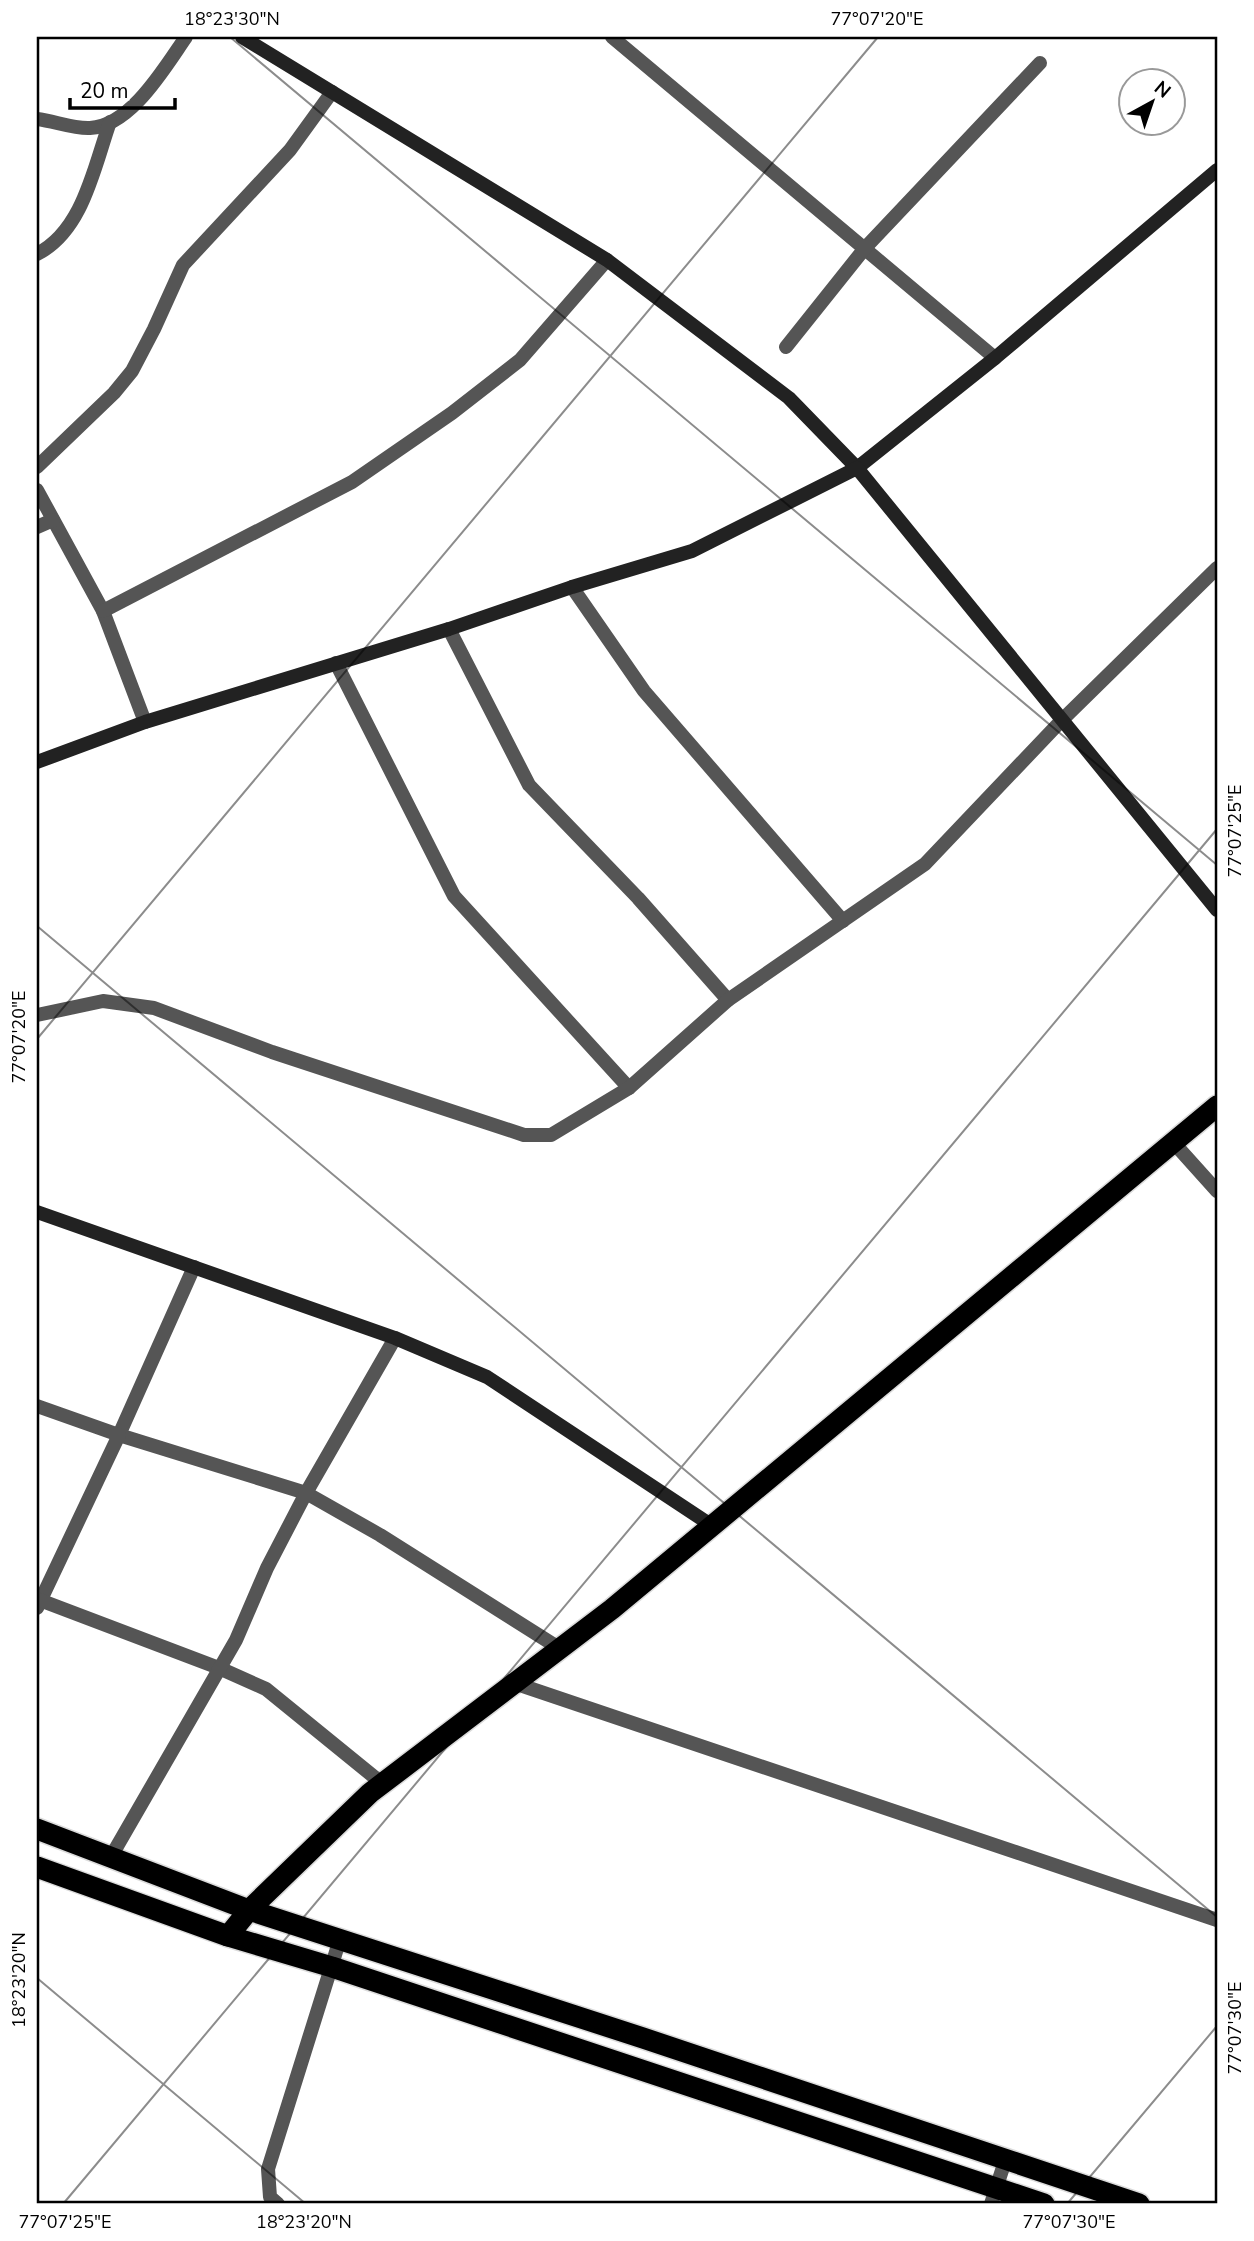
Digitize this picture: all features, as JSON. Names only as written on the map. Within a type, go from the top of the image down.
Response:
[{"type":"highway","points":[[228,1936],[249,1910],[370,1793],[562,1650],[1217,1106]]},
{"type":"highway","points":[[37,1829],[112,1855],[249,1910],[1139,2204]]},
{"type":"highway","points":[[37,1867],[228,1936],[332,1967],[633,2067],[993,2196],[1044,2204]]},
{"type":"highway","points":[[633,2067],[643,2038]]},
{"type":"street","points":[[37,120],[91,128],[122,118],[186,37]]},
{"type":"street","points":[[242,37],[607,260],[789,398],[857,468],[1217,910]]},
{"type":"street","points":[[612,37],[995,358]]},
{"type":"street","points":[[786,347],[865,248],[1040,63]]},
{"type":"street","points":[[37,467],[120,386],[154,329],[183,265],[290,150],[332,92]]},
{"type":"street","points":[[37,254],[51,247],[69,227],[110,122]]},
{"type":"street","points":[[37,762],[145,722],[692,551],[857,468],[995,358],[1217,170]]},
{"type":"street","points":[[103,611],[352,482],[452,413],[520,360],[607,260]]},
{"type":"street","points":[[37,490],[103,611],[145,722]]},
{"type":"street","points":[[37,527],[53,520]]},
{"type":"street","points":[[37,1015],[103,1001],[154,1008],[272,1052],[524,1135],[551,1135],[629,1088],[728,1000],[925,864],[1061,721],[1217,568]]},
{"type":"street","points":[[572,587],[644,691],[843,921]]},
{"type":"street","points":[[449,629],[529,785],[638,898],[728,1000]]},
{"type":"street","points":[[336,663],[454,896],[629,1088]]},
{"type":"street","points":[[1173,1142],[1217,1191]]},
{"type":"street","points":[[37,1212],[395,1338],[487,1377],[711,1525]]},
{"type":"street","points":[[194,1267],[119,1436],[38,1603],[219,1668],[266,1689],[287,1703],[384,1784]]},
{"type":"street","points":[[112,1855],[219,1668],[306,1493],[395,1338]]},
{"type":"street","points":[[37,1406],[119,1436],[306,1493],[380,1535],[562,1650]]},
{"type":"street","points":[[517,1684],[1217,1920]]},
{"type":"street","points":[[278,2204],[270,2197],[268,2169],[340,1939]]},
{"type":"street","points":[[993,2196],[1006,2158]]}]
